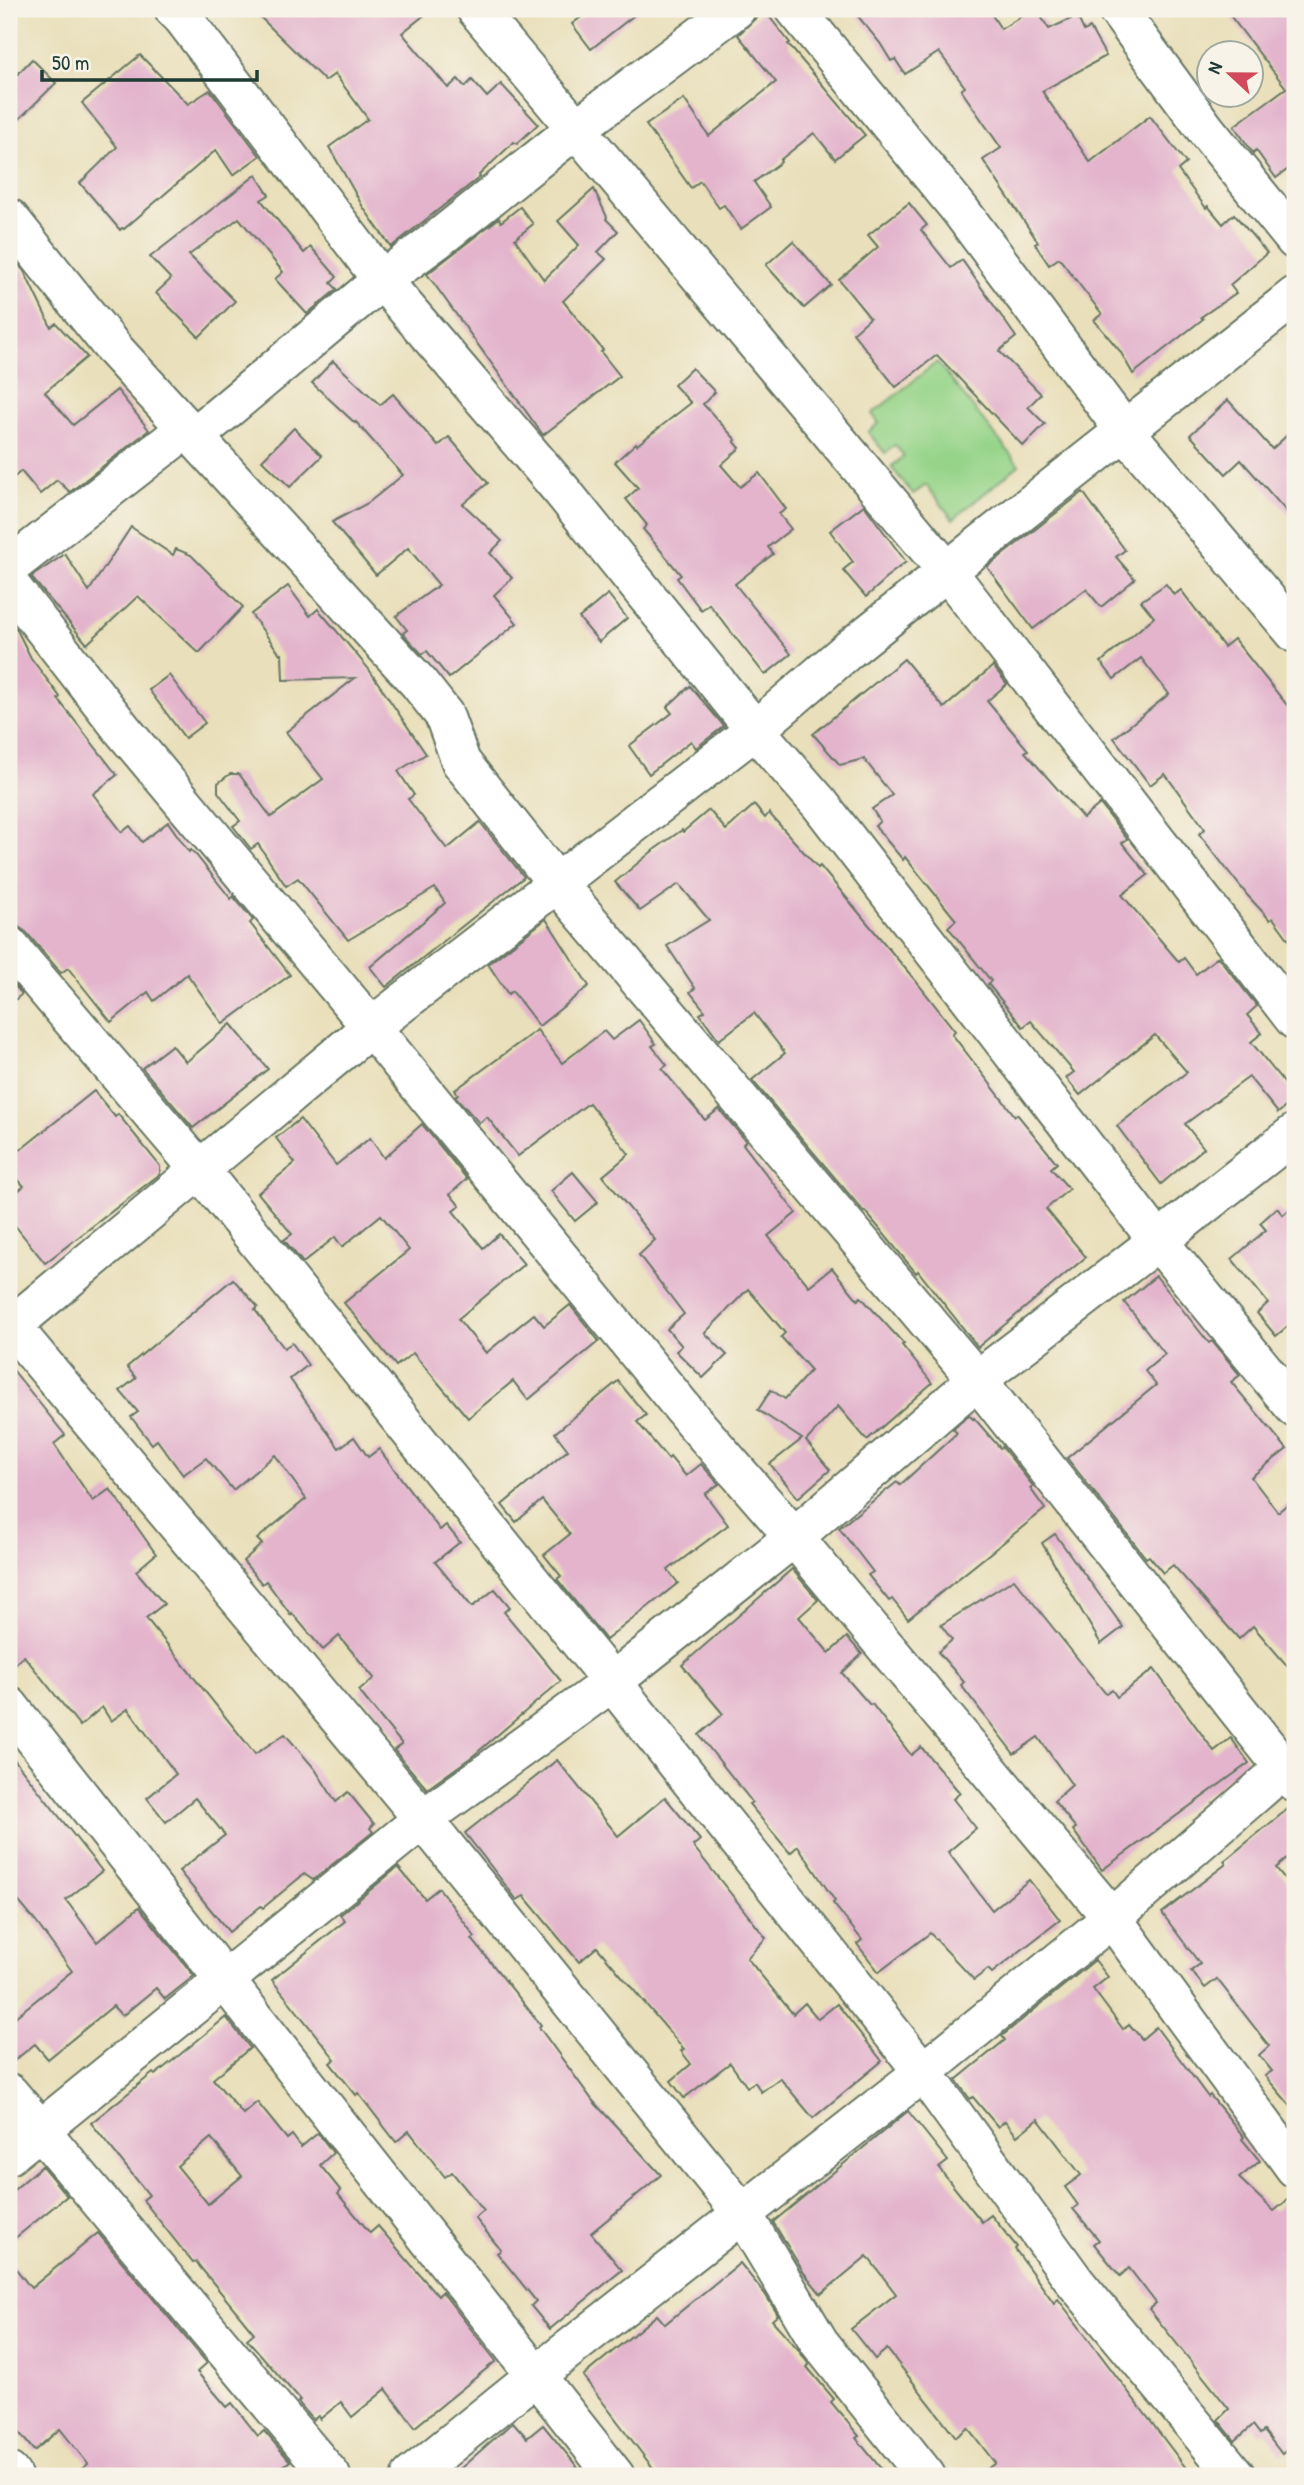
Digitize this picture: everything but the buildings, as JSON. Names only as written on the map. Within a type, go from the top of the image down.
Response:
[{"type":"street","points":[[174,9],[382,280],[562,491],[755,730],[820,804],[1158,1241],[1295,1408]]},
{"type":"street","points":[[476,9],[947,571],[1295,1020]]},
{"type":"street","points":[[9,567],[190,433],[577,128],[736,9]]},
{"type":"street","points":[[794,9],[960,210],[1124,430],[1295,633]]},
{"type":"street","points":[[1117,9],[1206,131],[1295,240]]},
{"type":"street","points":[[9,218],[114,349],[418,682],[444,715],[461,762],[556,882],[977,1380],[1292,1770],[923,2072],[411,2476]]},
{"type":"street","points":[[926,2476],[819,2342],[742,2213],[423,1819],[10,1326],[371,1027],[755,730],[847,651],[1295,296]]},
{"type":"street","points":[[9,584],[122,729],[371,1027],[694,1422],[794,1537],[1112,1918],[1295,2168]]},
{"type":"street","points":[[9,946],[199,1169],[612,1682],[923,2072],[1076,2283],[1236,2476]]},
{"type":"street","points":[[9,2155],[423,1819],[612,1682],[794,1537],[977,1380],[1295,1133]]},
{"type":"street","points":[[9,1706],[615,2476]]},
{"type":"street","points":[[9,2094],[331,2476]]},
{"type":"street","points":[[9,2472],[12,2476]]},
{"type":"green space","points":[[937,362],[1019,465],[953,519],[926,485],[913,494],[891,467],[904,456],[895,445],[885,453],[868,432],[879,423],[872,414]]}]
